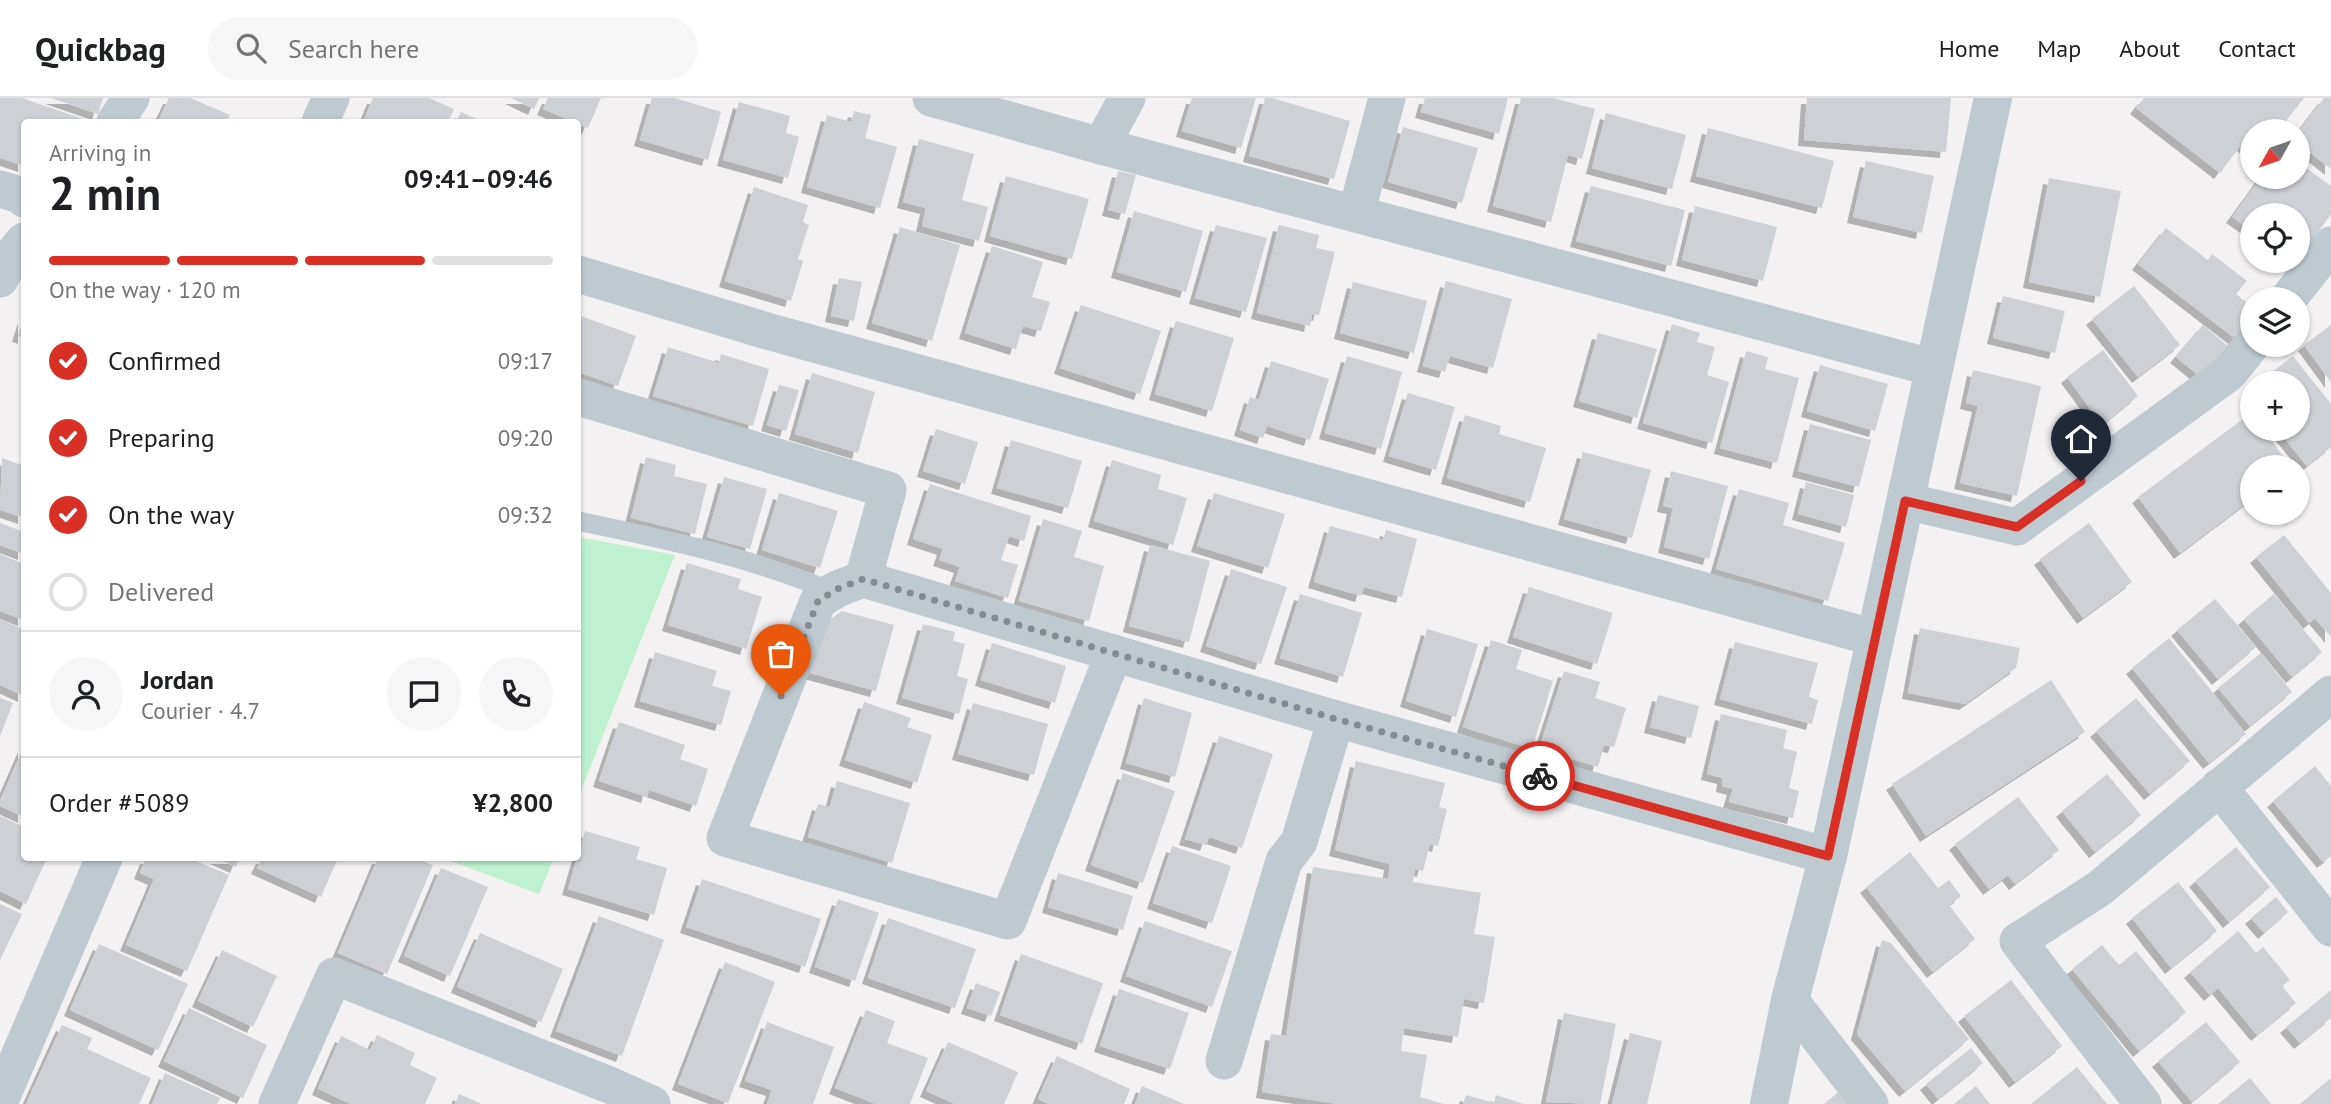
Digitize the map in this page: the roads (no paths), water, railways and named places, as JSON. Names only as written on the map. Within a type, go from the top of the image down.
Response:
[{"type":"street","points":[[117,119],[131,98]]},
{"type":"street","points":[[321,119],[331,98]]},
{"type":"street","points":[[931,98],[1101,146],[1934,368]]},
{"type":"street","points":[[1101,146],[1127,98]]},
{"type":"street","points":[[1356,214],[1387,98]]},
{"type":"street","points":[[1769,1104],[1790,1000],[1828,856],[1993,98]]},
{"type":"street","points":[[0,189],[21,196]]},
{"type":"street","points":[[0,279],[21,245]]},
{"type":"street","points":[[2298,287],[2331,245]]},
{"type":"street","points":[[581,275],[767,331],[1875,638]]},
{"type":"street","points":[[1905,501],[2017,527],[2230,373],[2242,357]]},
{"type":"street","points":[[581,398],[888,490],[848,585],[818,601],[725,838],[1008,921],[1114,653]]},
{"type":"street","points":[[848,585],[1114,653],[1336,719],[1828,856]]},
{"type":"street","points":[[2143,1104],[2018,941],[2100,888],[2331,694]]},
{"type":"street","points":[[1224,1061],[1284,861],[1299,842],[1336,719]]},
{"type":"street","points":[[2219,787],[2331,928]]},
{"type":"street","points":[[0,1101],[103,861]]},
{"type":"street","points":[[277,1104],[334,976],[652,1104]]},
{"type":"street","points":[[1790,1000],[1870,1104]]},
{"type":"lane","points":[[581,522],[710,550],[812,583],[848,585]]}]
